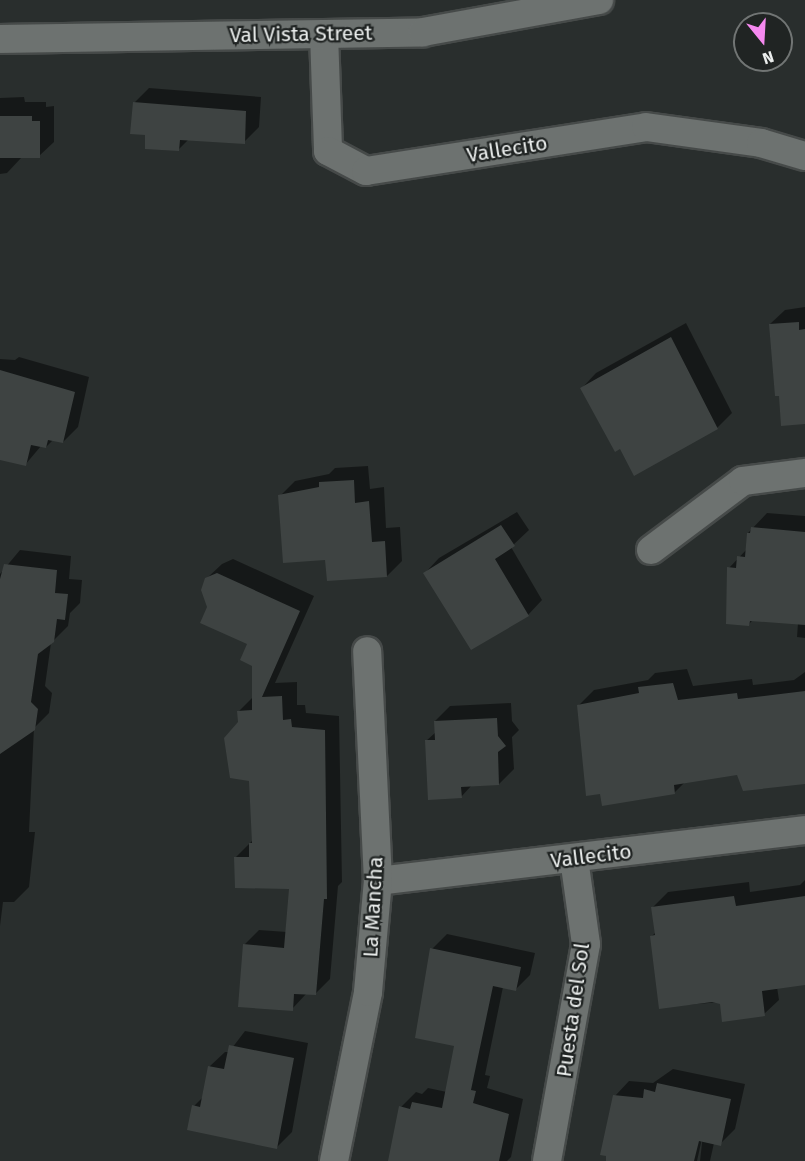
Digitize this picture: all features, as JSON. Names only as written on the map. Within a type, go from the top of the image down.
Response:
[{"type":"street","name":"Val Vista Street","points":[[0,39],[423,32],[599,0]]},
{"type":"street","name":"Vallecito","points":[[324,34],[328,151],[366,171],[646,127],[761,143],[805,156]]},
{"type":"street","points":[[651,550],[743,481],[805,472]]},
{"type":"street","name":"La Mancha","points":[[334,1161],[368,992],[378,881],[367,651]]},
{"type":"street","name":"Vallecito","points":[[378,881],[805,830]]},
{"type":"street","name":"Puesta del Sol","points":[[547,1161],[586,944],[574,859]]},
{"type":"building","points":[[133,102],[246,111],[245,144],[180,140],[179,151],[145,149],[145,135],[130,134]]},
{"type":"building","points":[[0,116],[32,116],[32,121],[40,121],[40,158],[0,158]]},
{"type":"building","points":[[799,322],[799,330],[805,329],[805,424],[781,426],[779,396],[775,396],[769,324]]},
{"type":"building","points":[[671,337],[718,429],[634,476],[620,449],[615,452],[580,388]]},
{"type":"building","points":[[0,370],[75,392],[63,443],[48,440],[46,448],[31,445],[26,466],[0,460]]},
{"type":"building","points":[[354,480],[355,503],[369,501],[372,542],[385,541],[387,577],[327,581],[325,560],[283,563],[278,495],[319,487],[319,482]]},
{"type":"building","points":[[501,525],[515,546],[495,559],[529,616],[471,650],[423,573]]},
{"type":"building","points":[[751,527],[805,532],[805,625],[750,621],[749,626],[726,624],[727,567],[736,568],[737,556],[745,557],[747,533],[750,533]]},
{"type":"building","points":[[4,564],[57,570],[55,593],[68,594],[65,620],[57,619],[54,642],[38,654],[31,702],[38,709],[35,730],[0,754],[0,579]]},
{"type":"building","points":[[217,573],[300,611],[262,697],[282,696],[283,720],[291,719],[292,727],[325,730],[327,899],[324,899],[316,995],[294,994],[293,1011],[238,1007],[243,944],[284,948],[289,889],[235,888],[234,857],[249,857],[249,843],[252,843],[249,781],[230,778],[224,738],[238,722],[237,711],[252,710],[252,666],[240,660],[247,644],[200,623],[207,607],[201,590],[205,578]]},
{"type":"building","points":[[673,683],[678,700],[737,693],[738,699],[805,691],[805,784],[743,791],[737,775],[674,785],[675,794],[602,806],[600,794],[586,796],[577,705],[639,693],[638,687]]},
{"type":"building","points":[[497,718],[498,736],[506,746],[498,752],[499,785],[461,787],[462,798],[428,800],[425,740],[435,740],[434,721]]},
{"type":"building","points":[[734,896],[736,906],[805,896],[805,985],[762,991],[765,1016],[722,1022],[720,1004],[712,1002],[659,1009],[650,936],[655,935],[651,907]]},
{"type":"building","points":[[430,948],[521,967],[516,991],[493,986],[471,1090],[476,1091],[473,1103],[509,1114],[499,1161],[388,1161],[399,1106],[410,1109],[412,1102],[442,1108],[454,1046],[415,1038]]},
{"type":"building","points":[[229,1045],[294,1058],[277,1149],[187,1130],[192,1105],[200,1107],[208,1066],[224,1069]]},
{"type":"building","points":[[657,1083],[731,1099],[721,1146],[699,1141],[694,1161],[606,1161],[606,1156],[600,1155],[613,1095],[643,1098],[644,1089],[655,1092]]}]
